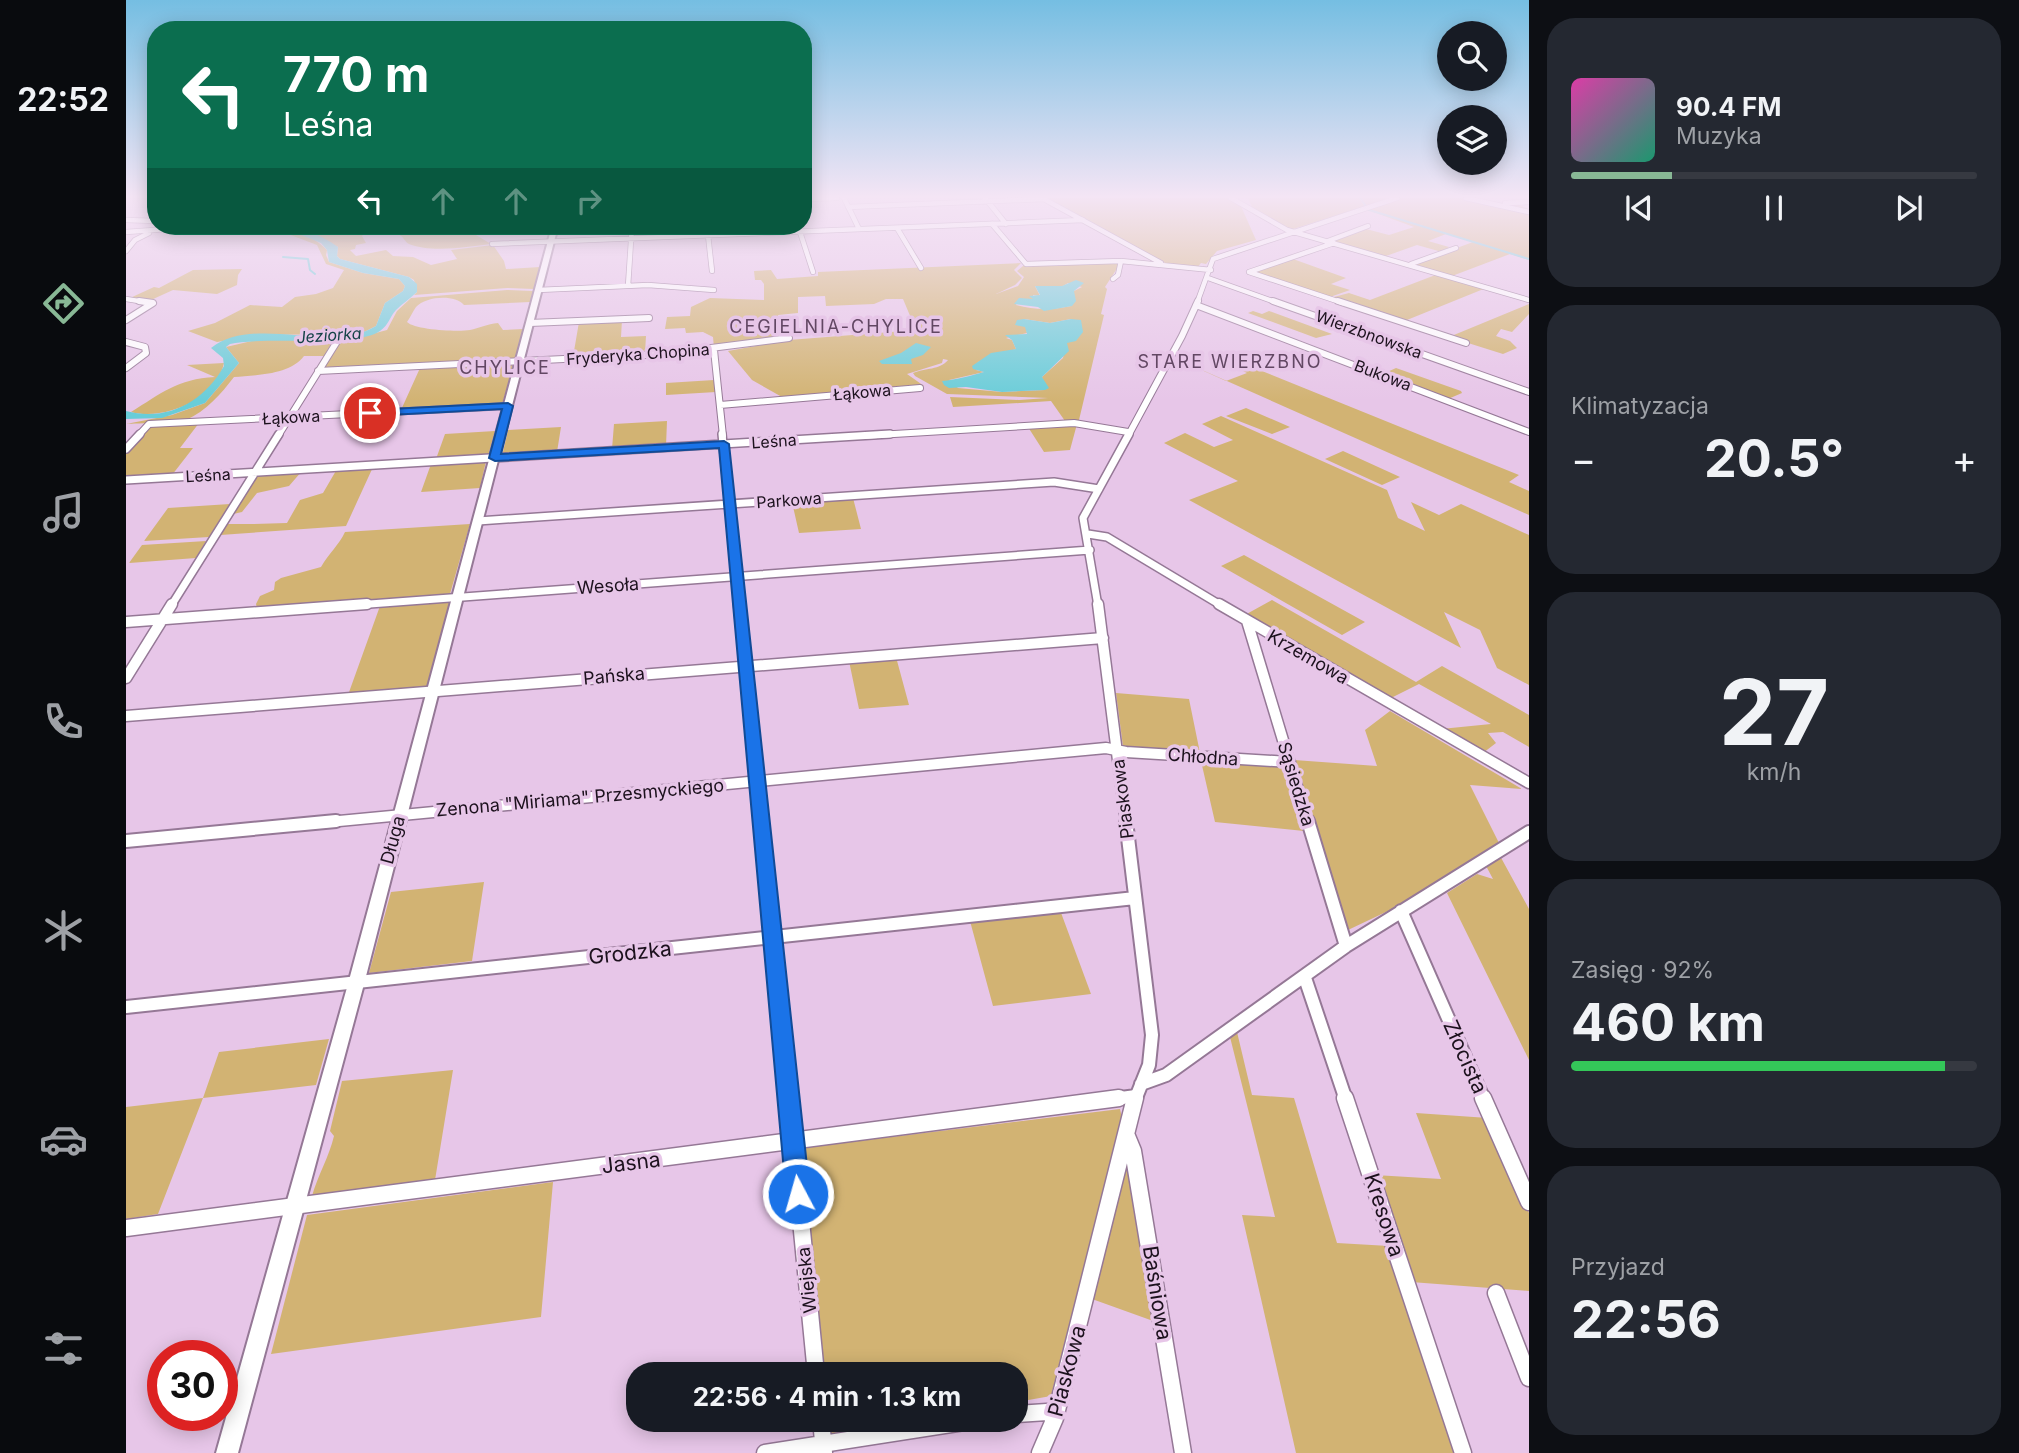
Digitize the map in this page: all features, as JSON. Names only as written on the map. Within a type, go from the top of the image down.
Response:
[{"type":"street","name":"Długa","points":[[228,1453],[297,1206],[545,266]]},
{"type":"street","points":[[628,286],[629,266]]},
{"type":"street","points":[[711,266],[712,271]]},
{"type":"street","points":[[811,266],[813,272]]},
{"type":"street","points":[[1113,279],[1118,275],[1120,266]]},
{"type":"street","points":[[1172,266],[1211,270]]},
{"type":"street","points":[[1098,489],[1196,305],[1211,266]]},
{"type":"street","points":[[1267,266],[1249,272],[1466,344]]},
{"type":"street","points":[[1416,266],[1529,300]]},
{"type":"street","name":"Wierzbnowska","points":[[1208,278],[1529,392]]},
{"type":"street","points":[[538,290],[628,286],[714,290]]},
{"type":"street","points":[[126,299],[153,303],[126,320]]},
{"type":"street","name":"Bukowa","points":[[1196,305],[1529,432]]},
{"type":"street","points":[[530,323],[649,318]]},
{"type":"street","name":"Fryderyka Chopina","points":[[318,371],[714,350],[789,338]]},
{"type":"street","points":[[126,678],[338,340]]},
{"type":"street","points":[[126,342],[145,347],[146,353],[141,360],[126,368]]},
{"type":"street","name":"Wiejska","points":[[714,350],[815,1362]]},
{"type":"street","name":"Łąkowa","points":[[720,405],[920,388]]},
{"type":"street","name":"Łąkowa","points":[[126,449],[149,424],[508,406]]},
{"type":"street","name":"Leśna","points":[[126,480],[1074,423],[1128,432]]},
{"type":"street","name":"Parkowa","points":[[478,521],[1054,482],[1098,489]]},
{"type":"street","name":"Piaskowa","points":[[1040,1453],[1055,1418],[1126,1134],[1152,1051],[1103,638],[1088,534],[1083,518],[1098,489]]},
{"type":"street","name":"Krzemowa","points":[[1088,534],[1107,537],[1265,632],[1529,783]]},
{"type":"street","name":"Wesoła","points":[[126,621],[1090,550]]},
{"type":"street","name":"Sąsiedzka","points":[[1247,621],[1346,946]]},
{"type":"street","points":[[1252,638],[1265,632]]},
{"type":"street","name":"Pańska","points":[[126,716],[1103,638]]},
{"type":"street","name":"Chłodna","points":[[1117,749],[1290,762]]},
{"type":"street","name":"Zenona \"Miriama\" Przesmyckiego","points":[[126,841],[758,780],[1117,749]]},
{"type":"street","points":[[1139,1090],[1166,1075],[1305,978],[1346,946],[1529,832]]},
{"type":"street","name":"Grodzka","points":[[126,1007],[1135,898]]},
{"type":"street","name":"Złocista","points":[[1401,911],[1529,1202]]},
{"type":"street","name":"Kresowa","points":[[1305,978],[1463,1453]]},
{"type":"street","name":"Jasna","points":[[126,1228],[793,1142],[1139,1090]]},
{"type":"street","name":"Baśniowa","points":[[1126,1134],[1133,1151],[1183,1453]]},
{"type":"street","points":[[1496,1293],[1529,1378]]},
{"type":"street","points":[[1028,1413],[1047,1412],[1055,1418]]},
{"type":"street","points":[[765,1453],[823,1448],[911,1432]]},
{"type":"shaded area","points":[[331,266],[399,279],[405,286],[403,291],[385,303],[376,326],[362,333],[256,335],[217,342],[188,331],[215,323],[250,305],[282,307],[295,297],[333,288],[344,270]]},
{"type":"shaded area","points":[[341,266],[366,266],[409,277],[417,284],[417,292],[396,310],[380,331],[352,339],[230,344],[226,347],[239,363],[205,403],[162,418],[126,419],[126,411],[156,414],[183,406],[195,399],[216,379],[224,366],[223,358],[211,348],[229,338],[270,333],[337,336],[358,334],[376,326],[385,303],[403,291],[405,286],[399,279],[363,273]]},
{"type":"shaded area","points":[[366,266],[505,266],[506,269],[540,267],[534,289],[507,288],[414,295],[417,292],[414,280]]},
{"type":"shaded area","points":[[1018,266],[1014,270],[1022,278],[1015,285],[996,294],[1018,286],[1024,277],[1017,271],[1023,266],[1118,266],[1105,287],[1107,289],[1101,314],[1104,315],[1079,420],[1065,421],[1051,401],[953,407],[950,397],[1019,400],[1048,398],[947,394],[913,373],[937,367],[948,360],[943,359],[942,363],[907,374],[924,386],[782,397],[752,380],[728,351],[789,340],[916,330],[903,299],[886,299],[874,304],[826,306],[825,296],[798,297],[798,313],[778,315],[779,320],[783,320],[788,336],[714,348],[713,337],[703,332],[686,333],[685,328],[665,329],[667,317],[690,316],[691,307],[710,298],[764,300],[764,284],[761,280],[755,280],[754,271],[771,270],[777,279],[818,276],[818,272]],"holes":[[[1068,283],[1082,287],[1074,291],[1071,306],[1044,309],[1016,305],[1019,299],[1040,296],[1035,286],[1063,286]],[[1024,319],[1050,323],[1071,319],[1063,358],[1042,377],[1045,390],[1002,392],[958,388],[949,380],[984,372],[976,370],[978,362],[1016,349],[1012,340],[1006,338],[1027,333]]]},
{"type":"shaded area","points":[[1272,266],[1312,266],[1346,278],[1331,284],[1350,290],[1330,297],[1253,272]]},
{"type":"shaded area","points":[[1420,266],[1479,266],[1452,276]]},
{"type":"shaded area","points":[[242,269],[237,285],[217,294],[173,290],[151,300],[130,298],[154,287],[159,288],[193,270]]},
{"type":"shaded area","points":[[1438,274],[1486,288],[1402,322],[1330,298],[1349,293],[1370,300]]},
{"type":"shaded area","points":[[1076,280],[1084,283],[1074,291],[1076,301],[1072,306],[1044,311],[1038,307],[1014,304],[1019,298],[1033,299],[1029,296],[1040,295],[1035,286],[1062,286]]},
{"type":"shaded area","points":[[507,290],[533,291],[530,302],[464,305],[460,301],[447,298],[426,300],[416,307],[407,322],[427,329],[470,330],[498,323],[503,330],[523,329],[515,360],[323,369],[341,338],[349,340],[387,330],[397,311],[411,298]]},
{"type":"shaded area","points":[[1529,304],[1529,314],[1512,332],[1501,329],[1496,336],[1510,341],[1517,348],[1503,354],[1449,337]]},
{"type":"shaded area","points":[[1253,311],[1262,314],[1269,311],[1332,334],[1316,338],[1248,313]]},
{"type":"shaded area","points":[[622,320],[621,337],[646,336],[645,353],[573,357],[579,322]]},
{"type":"shaded area","points":[[1017,320],[1050,323],[1081,320],[1083,332],[1076,341],[1067,343],[1069,351],[1042,377],[1049,388],[1002,392],[966,387],[949,388],[944,385],[942,381],[984,372],[973,369],[972,366],[991,353],[1016,349],[1012,340],[1005,335],[1027,334],[1025,327],[1015,325]]},
{"type":"shaded area","points":[[260,339],[334,339],[324,356],[304,356],[290,367],[272,373],[234,377],[213,402],[186,420],[126,424],[172,415],[205,403],[239,363],[226,347]]},
{"type":"shaded area","points":[[916,343],[931,347],[923,355],[911,359],[912,364],[882,364],[879,361],[901,353]]},
{"type":"shaded area","points":[[224,363],[211,387],[187,404],[158,413],[131,412],[180,384],[215,377],[187,365]]},
{"type":"shaded area","points":[[509,363],[514,365],[502,404],[401,410],[420,368]]},
{"type":"shaded area","points":[[1252,367],[1519,475],[1509,482],[1529,491],[1529,515],[1226,381],[1247,373],[1243,371]]},
{"type":"shaded area","points":[[1396,368],[1462,393],[1448,399],[1386,375],[1385,373]]},
{"type":"shaded area","points":[[714,380],[716,392],[666,395],[666,383]]},
{"type":"shaded area","points":[[1246,408],[1290,427],[1272,434],[1226,416]]},
{"type":"shaded area","points":[[1221,416],[1387,490],[1398,518],[1425,531],[1411,502],[1439,515],[1461,504],[1529,535],[1529,685],[1497,668],[1480,630],[1444,612],[1461,648],[1189,500],[1238,481],[1164,443],[1185,433],[1214,447],[1233,440],[1202,424]]},
{"type":"shaded area","points":[[667,421],[666,446],[612,449],[614,424]]},
{"type":"shaded area","points":[[199,423],[180,448],[193,448],[172,475],[126,478],[126,452],[151,425]]},
{"type":"shaded area","points":[[1077,424],[1070,450],[1044,452],[1028,427]]},
{"type":"shaded area","points":[[561,427],[557,452],[502,456],[508,430]]},
{"type":"shaded area","points":[[495,431],[488,456],[436,459],[445,434]]},
{"type":"shaded area","points":[[1343,451],[1400,477],[1382,485],[1325,459]]},
{"type":"shaded area","points":[[486,461],[480,488],[421,492],[431,464]]},
{"type":"shaded area","points":[[373,467],[346,526],[220,535],[227,524],[287,523],[300,500],[323,493],[337,469]]},
{"type":"shaded area","points":[[302,471],[289,486],[257,493],[242,512],[233,514],[258,474]]},
{"type":"shaded area","points":[[853,498],[861,529],[799,533],[792,502]]},
{"type":"shaded area","points":[[230,504],[209,537],[144,541],[168,508]]},
{"type":"shaded area","points":[[470,524],[450,594],[257,608],[260,596],[274,590],[275,582],[281,578],[321,567],[345,532]]},
{"type":"shaded area","points":[[206,541],[196,558],[129,563],[142,545]]},
{"type":"shaded area","points":[[1244,555],[1365,622],[1342,635],[1221,566]]},
{"type":"shaded area","points":[[450,600],[426,689],[348,695],[380,606]]},
{"type":"shaded area","points":[[1272,600],[1416,682],[1442,666],[1529,715],[1529,747],[1503,732],[1488,733],[1496,743],[1483,753],[1441,729],[1491,724],[1419,684],[1389,699],[1243,616]]},
{"type":"shaded area","points":[[896,657],[909,705],[859,709],[849,661]]},
{"type":"shaded area","points":[[1116,693],[1189,699],[1200,753],[1283,759],[1283,768],[1304,831],[1215,822],[1201,761],[1124,754]]},
{"type":"shaded area","points":[[1390,711],[1522,789],[1470,785],[1500,845],[1428,892],[1348,930],[1294,760],[1377,766],[1365,730]]},
{"type":"shaded area","points":[[1499,854],[1529,909],[1529,1060],[1447,893],[1477,874],[1493,879],[1485,864]]},
{"type":"shaded area","points":[[484,882],[472,961],[369,973],[391,892]]},
{"type":"shaded area","points":[[1060,910],[1091,994],[993,1006],[970,921]]},
{"type":"shaded area","points":[[1237,1032],[1252,1095],[1294,1098],[1337,1243],[1389,1246],[1456,1453],[1296,1453],[1242,1215],[1275,1217],[1230,1037]]},
{"type":"shaded area","points":[[329,1039],[316,1085],[203,1098],[219,1052]]},
{"type":"shaded area","points":[[453,1070],[435,1180],[312,1196],[334,1136],[330,1131],[342,1081]]},
{"type":"shaded area","points":[[203,1098],[158,1214],[126,1219],[126,1107]]},
{"type":"shaded area","points":[[1120,1109],[1122,1118],[1051,1396],[1028,1400],[1028,1362],[822,1362],[801,1148]]},
{"type":"shaded area","points":[[1416,1113],[1488,1118],[1529,1213],[1529,1291],[1411,1282],[1375,1175],[1441,1179]]},
{"type":"shaded area","points":[[1127,1157],[1156,1322],[1092,1299]]},
{"type":"shaded area","points":[[553,1182],[541,1317],[271,1354],[307,1215]]},
{"type":"waterway","points":[[309,266],[315,274]]},
{"type":"district","name":"CEGIELNIA-CHYLICE","points":[[836,327]]},
{"type":"district","name":"STARE WIERZBNO","points":[[1230,362]]},
{"type":"district","name":"CHYLICE","points":[[505,368]]},
{"type":"route","points":[[370,413],[508,406],[495,458],[724,444],[798,1194]]},
{"type":"water label","name":"Jeziorka","points":[[329,335]]}]
